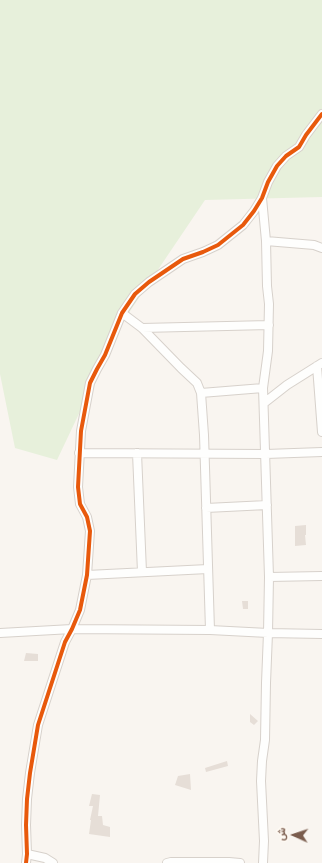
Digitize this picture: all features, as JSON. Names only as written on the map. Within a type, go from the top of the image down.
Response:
[{"type":"street","points":[[26,863],[27,799],[38,725],[65,642],[80,610],[87,574],[90,531],[88,517],[80,504],[78,487],[81,430],[90,383],[105,355],[122,313],[135,294],[149,282],[183,259],[218,245],[243,225],[262,198],[268,182],[277,166],[286,156],[299,147],[322,114]]},
{"type":"street","points":[[262,198],[269,304],[268,351],[264,388],[269,577],[265,740],[261,780],[264,841],[263,863]]},
{"type":"street","points":[[266,241],[314,245],[322,248]]},
{"type":"street","points":[[122,313],[142,328],[197,383],[201,393],[210,630]]},
{"type":"street","points":[[142,328],[269,325]]},
{"type":"street","points":[[264,403],[287,385],[320,365],[322,432]]},
{"type":"street","points":[[201,393],[264,388]]},
{"type":"street","points":[[79,453],[266,454],[322,452]]},
{"type":"street","points":[[137,453],[142,572]]},
{"type":"street","points":[[206,508],[267,505]]},
{"type":"street","points":[[87,574],[208,569]]},
{"type":"street","points":[[269,577],[322,576]]},
{"type":"street","points":[[0,633],[72,629],[210,630],[322,634]]},
{"type":"street","points":[[27,854],[45,858],[53,863]]},
{"type":"street","points":[[167,863],[240,863]]},
{"type":"green space","points":[[0,0],[322,0],[322,197],[205,200],[122,323],[57,460],[15,448],[0,374]]},
{"type":"building","points":[[306,525],[306,545],[295,546],[295,526]]},
{"type":"building","points":[[242,601],[248,601],[248,609],[243,609]]},
{"type":"building","points":[[26,653],[38,654],[38,661],[24,661]]},
{"type":"building","points":[[250,714],[258,721],[254,725],[250,722]]},
{"type":"building","points":[[227,761],[228,766],[206,772],[205,768]]},
{"type":"building","points":[[190,774],[191,790],[175,785],[178,776]]},
{"type":"building","points":[[92,794],[100,795],[98,816],[102,816],[103,825],[110,827],[110,837],[89,834],[93,806],[89,806]]},
{"type":"cycle path","points":[[26,863],[27,799],[38,725],[65,642],[80,610],[87,575],[90,531],[87,517],[80,504],[78,487],[81,431],[90,383],[105,355],[122,313],[135,294],[149,282],[183,259],[218,245],[243,225],[262,198],[268,182],[277,166],[286,156],[299,147],[322,114]]}]
